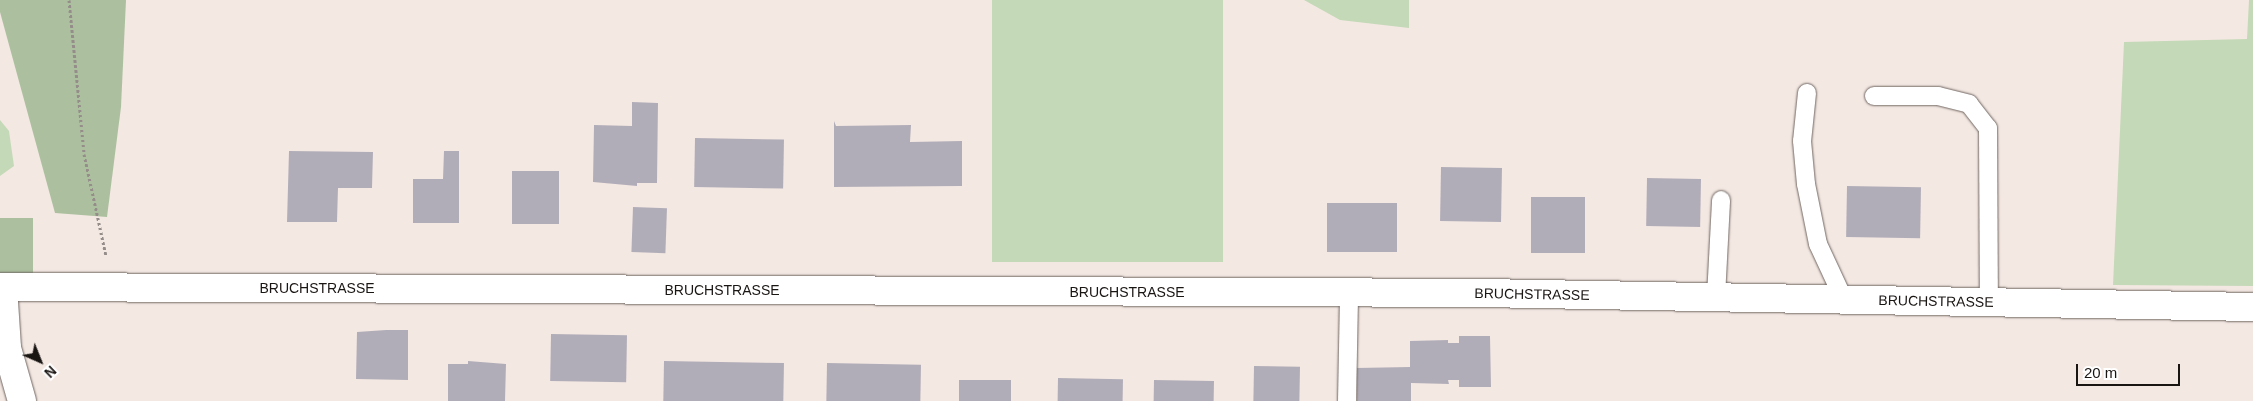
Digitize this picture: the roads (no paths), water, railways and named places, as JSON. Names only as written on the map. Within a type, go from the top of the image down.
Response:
[{"type":"street","name":"BRUCHSTRASSE","points":[[2,287],[1349,292],[2253,307]]},
{"type":"street","points":[[2,287],[7,348],[22,401]]},
{"type":"lane","points":[[1807,93],[1802,141],[1806,184],[1818,244],[1844,300]]},
{"type":"lane","points":[[1874,96],[1938,96],[1969,104],[1988,128],[1988,302]]},
{"type":"lane","points":[[1716,297],[1721,200]]},
{"type":"lane","points":[[1347,401],[1349,292]]}]
